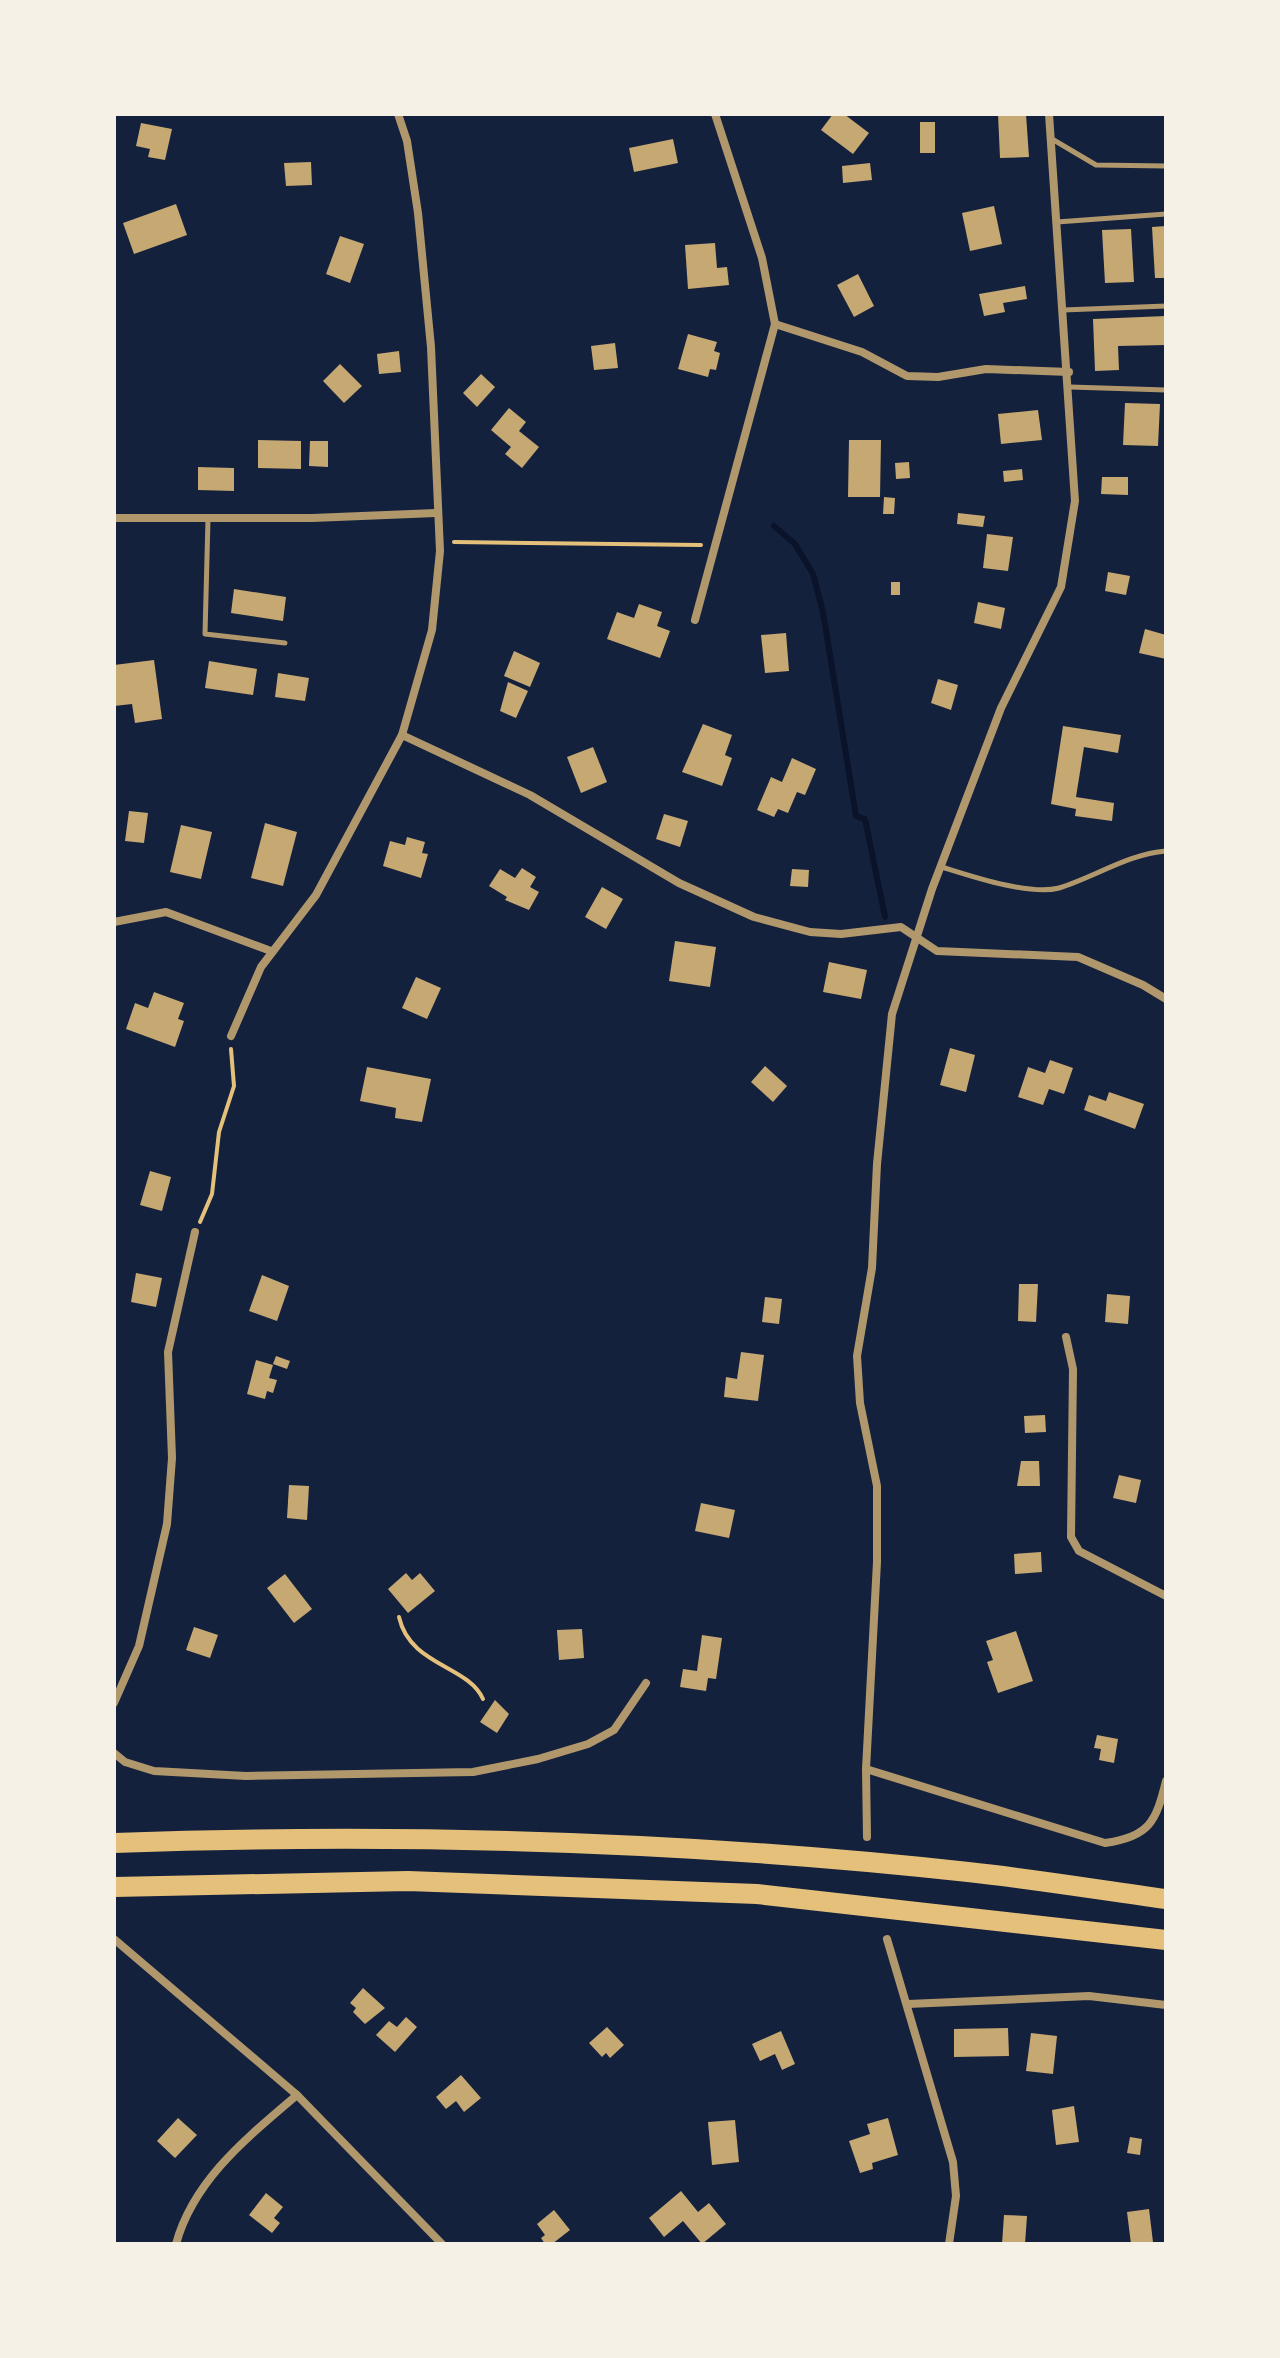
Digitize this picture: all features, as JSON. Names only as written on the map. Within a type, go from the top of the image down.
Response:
[{"type":"highway","points":[[114,1843],[451,1841],[707,1851],[967,1872],[1166,1899]]},
{"type":"highway","points":[[114,1887],[408,1881],[757,1894],[1166,1940]]},
{"type":"street","points":[[231,1036],[271,951],[296,924],[316,895],[402,735],[432,630],[439,542],[428,317],[418,213],[407,141],[398,114]]},
{"type":"street","points":[[695,620],[775,324],[762,258],[715,114]]},
{"type":"street","points":[[867,1837],[866,1769],[877,1562],[877,1486],[860,1403],[857,1356],[872,1268],[877,1164],[892,1014],[917,936],[1001,708],[1061,587],[1075,501],[1069,372],[1049,114]]},
{"type":"street","points":[[775,324],[813,333],[862,352],[907,376],[938,377],[986,369],[1069,372]]},
{"type":"street","points":[[114,518],[208,519],[436,513]]},
{"type":"street","points":[[402,735],[530,795],[728,907],[810,932],[841,934],[901,927],[937,951],[1078,957],[1143,985],[1166,999]]},
{"type":"street","points":[[114,922],[166,912],[271,951]]},
{"type":"street","points":[[114,1703],[139,1646],[167,1524],[172,1458],[168,1352],[195,1232]]},
{"type":"street","points":[[1066,1337],[1073,1369],[1071,1537],[1079,1551],[1166,1596]]},
{"type":"street","points":[[114,1753],[125,1762],[154,1771],[246,1776],[473,1772],[538,1759],[588,1744],[614,1730],[646,1683]]},
{"type":"street","points":[[866,1769],[1105,1843],[1128,1840],[1146,1829],[1158,1813],[1166,1781]]},
{"type":"street","points":[[114,1939],[220,2025],[297,2095],[442,2244]]},
{"type":"street","points":[[887,1939],[953,2162],[956,2196],[949,2244]]},
{"type":"street","points":[[908,2004],[1089,1996],[1166,2005]]},
{"type":"street","points":[[176,2244],[193,2200],[219,2167],[297,2095]]},
{"type":"lane","points":[[1052,139],[1096,165],[1166,166]]},
{"type":"lane","points":[[1057,222],[1166,214]]},
{"type":"lane","points":[[1063,310],[1166,306]]},
{"type":"lane","points":[[1070,387],[1166,390]]},
{"type":"lane","points":[[208,519],[205,634],[285,643]]},
{"type":"lane","points":[[942,867],[1045,889],[1166,851]]},
{"type":"path","points":[[439,542],[715,545]]},
{"type":"path","points":[[195,1232],[212,1194],[219,1132],[234,1086],[231,1036]]},
{"type":"path","points":[[399,1617],[402,1631],[412,1641],[440,1667],[478,1687],[483,1699]]},
{"type":"building","points":[[833,114],[844,114],[869,133],[853,154],[821,130]]},
{"type":"building","points":[[998,114],[1026,114],[1029,157],[1000,158]]},
{"type":"building","points":[[920,122],[935,122],[935,153],[920,153]]},
{"type":"building","points":[[141,123],[172,129],[165,160],[148,157],[150,149],[136,146]]},
{"type":"building","points":[[673,139],[678,163],[634,172],[629,148]]},
{"type":"building","points":[[311,162],[312,185],[286,186],[284,163]]},
{"type":"building","points":[[870,163],[872,180],[843,183],[842,166]]},
{"type":"building","points":[[176,204],[187,235],[134,254],[123,223]]},
{"type":"building","points":[[994,206],[1002,244],[970,251],[962,213]]},
{"type":"building","points":[[1166,226],[1166,278],[1155,278],[1152,227]]},
{"type":"building","points":[[1131,229],[1134,282],[1105,283],[1102,230]]},
{"type":"building","points":[[340,236],[364,244],[350,283],[326,274]]},
{"type":"building","points":[[715,243],[717,268],[727,267],[729,285],[688,289],[685,245]]},
{"type":"building","points":[[858,274],[874,306],[854,317],[837,285]]},
{"type":"building","points":[[1025,286],[1027,299],[1003,303],[1005,312],[984,316],[979,294]]},
{"type":"building","points":[[1166,316],[1166,345],[1118,346],[1119,370],[1095,371],[1093,319]]},
{"type":"building","points":[[688,334],[717,342],[714,351],[720,353],[716,370],[710,369],[708,377],[678,369]]},
{"type":"building","points":[[615,343],[618,368],[594,370],[591,346]]},
{"type":"building","points":[[399,351],[401,372],[379,374],[377,354]]},
{"type":"building","points":[[340,364],[362,386],[344,403],[323,381]]},
{"type":"building","points":[[481,374],[495,387],[477,407],[463,393]]},
{"type":"building","points":[[1125,403],[1160,404],[1158,446],[1123,445]]},
{"type":"building","points":[[509,408],[526,422],[519,431],[539,447],[522,468],[505,454],[511,447],[491,430]]},
{"type":"building","points":[[1038,410],[1042,440],[1001,444],[998,414]]},
{"type":"building","points":[[258,440],[301,441],[301,469],[258,468]]},
{"type":"building","points":[[849,440],[881,440],[880,497],[848,497]]},
{"type":"building","points":[[310,441],[328,441],[328,467],[309,466]]},
{"type":"building","points":[[909,462],[910,478],[896,479],[895,463]]},
{"type":"building","points":[[198,467],[234,468],[234,491],[198,490]]},
{"type":"building","points":[[1022,469],[1023,480],[1004,482],[1003,471]]},
{"type":"building","points":[[1102,477],[1128,477],[1128,495],[1101,494]]},
{"type":"building","points":[[884,497],[895,498],[894,514],[883,514]]},
{"type":"building","points":[[958,513],[985,516],[983,527],[957,524]]},
{"type":"building","points":[[987,534],[1013,537],[1008,571],[983,568]]},
{"type":"building","points":[[1108,572],[1130,576],[1126,595],[1105,591]]},
{"type":"building","points":[[891,582],[900,582],[900,595],[891,595]]},
{"type":"building","points":[[234,589],[286,597],[283,621],[231,613]]},
{"type":"building","points":[[978,602],[1005,608],[1001,629],[974,623]]},
{"type":"building","points":[[639,604],[662,612],[657,626],[670,631],[660,658],[607,639],[617,612],[634,618]]},
{"type":"building","points":[[1145,629],[1166,635],[1166,659],[1139,653]]},
{"type":"building","points":[[786,633],[789,671],[765,673],[761,635]]},
{"type":"building","points":[[514,651],[540,663],[530,687],[504,676]]},
{"type":"building","points":[[154,660],[162,719],[135,723],[132,704],[114,706],[114,665]]},
{"type":"building","points":[[209,661],[257,669],[253,695],[205,688]]},
{"type":"building","points":[[278,673],[309,678],[305,701],[275,697]]},
{"type":"building","points":[[938,679],[958,685],[951,710],[931,703]]},
{"type":"building","points":[[508,682],[528,691],[516,718],[500,711]]},
{"type":"building","points":[[703,724],[732,735],[725,755],[732,758],[722,786],[682,772]]},
{"type":"building","points":[[1063,726],[1121,735],[1118,753],[1084,747],[1076,797],[1114,803],[1112,821],[1075,816],[1076,809],[1051,804]]},
{"type":"building","points":[[593,747],[607,782],[581,793],[567,757]]},
{"type":"building","points":[[792,758],[816,769],[805,795],[797,792],[788,813],[778,809],[774,817],[757,810],[771,777],[782,782]]},
{"type":"building","points":[[129,811],[148,813],[144,843],[125,841]]},
{"type":"building","points":[[664,814],[688,821],[680,847],[656,839]]},
{"type":"building","points":[[265,823],[297,832],[283,886],[251,878]]},
{"type":"building","points":[[181,825],[212,832],[201,879],[170,872]]},
{"type":"building","points":[[407,837],[425,842],[422,853],[428,854],[421,878],[383,866],[390,841],[405,845]]},
{"type":"building","points":[[522,868],[536,877],[530,887],[539,892],[529,910],[505,900],[507,897],[489,886],[500,869],[515,878]]},
{"type":"building","points":[[792,869],[809,870],[808,887],[790,886]]},
{"type":"building","points":[[602,887],[623,899],[606,929],[585,917]]},
{"type":"building","points":[[675,941],[716,947],[710,987],[669,981]]},
{"type":"building","points":[[829,962],[867,970],[861,999],[823,992]]},
{"type":"building","points":[[416,977],[441,988],[427,1019],[402,1008]]},
{"type":"building","points":[[154,992],[184,1003],[178,1019],[184,1021],[175,1047],[126,1029],[135,1003],[148,1008]]},
{"type":"building","points":[[950,1048],[975,1055],[966,1092],[940,1085]]},
{"type":"building","points":[[1050,1060],[1073,1068],[1064,1094],[1049,1089],[1043,1105],[1018,1097],[1028,1067],[1045,1073]]},
{"type":"building","points":[[765,1066],[787,1086],[773,1102],[751,1082]]},
{"type":"building","points":[[367,1067],[431,1079],[422,1122],[395,1118],[396,1108],[360,1101]]},
{"type":"building","points":[[1109,1092],[1144,1104],[1135,1129],[1084,1110],[1089,1095],[1106,1101]]},
{"type":"building","points":[[150,1171],[171,1177],[162,1211],[140,1205]]},
{"type":"building","points":[[136,1273],[162,1278],[156,1307],[131,1302]]},
{"type":"building","points":[[262,1275],[289,1286],[277,1321],[249,1311]]},
{"type":"building","points":[[1019,1284],[1038,1284],[1036,1322],[1018,1321]]},
{"type":"building","points":[[1107,1294],[1130,1296],[1128,1324],[1105,1322]]},
{"type":"building","points":[[765,1297],[782,1299],[779,1324],[762,1322]]},
{"type":"building","points":[[741,1352],[764,1355],[758,1401],[724,1397],[726,1377],[737,1379]]},
{"type":"building","points":[[276,1356],[290,1361],[287,1369],[273,1364]]},
{"type":"building","points":[[256,1360],[273,1365],[269,1378],[277,1380],[273,1393],[267,1391],[265,1399],[247,1394]]},
{"type":"building","points":[[1045,1415],[1046,1432],[1025,1433],[1024,1416]]},
{"type":"building","points":[[1021,1461],[1039,1461],[1040,1486],[1017,1486]]},
{"type":"building","points":[[1119,1475],[1141,1480],[1136,1503],[1113,1498]]},
{"type":"building","points":[[289,1485],[309,1486],[307,1520],[287,1518]]},
{"type":"building","points":[[701,1503],[735,1510],[729,1538],[695,1531]]},
{"type":"building","points":[[1041,1552],[1042,1572],[1015,1574],[1014,1554]]},
{"type":"building","points":[[406,1573],[412,1580],[420,1573],[435,1591],[408,1613],[388,1589]]},
{"type":"building","points":[[285,1574],[312,1609],[294,1623],[267,1588]]},
{"type":"building","points":[[194,1627],[218,1635],[210,1658],[186,1650]]},
{"type":"building","points":[[582,1629],[584,1658],[559,1660],[557,1630]]},
{"type":"building","points":[[1016,1631],[1033,1681],[998,1693],[987,1662],[993,1660],[986,1641]]},
{"type":"building","points":[[702,1635],[722,1638],[716,1679],[708,1678],[706,1691],[680,1687],[683,1669],[697,1671]]},
{"type":"building","points":[[495,1700],[509,1714],[497,1733],[480,1722]]},
{"type":"building","points":[[1097,1735],[1118,1739],[1114,1763],[1099,1760],[1101,1749],[1094,1748]]},
{"type":"building","points":[[363,1988],[385,2008],[365,2024],[353,2012],[356,2008],[350,2003]]},
{"type":"building","points":[[406,2017],[417,2027],[395,2052],[376,2035],[389,2021],[397,2027]]},
{"type":"building","points":[[607,2027],[624,2045],[610,2058],[606,2053],[602,2057],[589,2043]]},
{"type":"building","points":[[1008,2028],[1009,2056],[954,2057],[954,2029]]},
{"type":"building","points":[[781,2031],[795,2064],[782,2070],[775,2054],[760,2061],[752,2044]]},
{"type":"building","points":[[1031,2033],[1057,2036],[1053,2074],[1026,2071]]},
{"type":"building","points":[[461,2075],[481,2098],[464,2112],[456,2101],[446,2109],[436,2097]]},
{"type":"building","points":[[1074,2106],[1079,2142],[1056,2145],[1052,2110]]},
{"type":"building","points":[[178,2118],[197,2135],[175,2158],[157,2141]]},
{"type":"building","points":[[888,2118],[898,2155],[872,2163],[873,2169],[860,2173],[849,2141],[870,2134],[867,2124]]},
{"type":"building","points":[[735,2120],[739,2162],[712,2165],[708,2122]]},
{"type":"building","points":[[1130,2137],[1142,2139],[1140,2155],[1127,2153]]},
{"type":"building","points":[[681,2191],[698,2212],[709,2203],[726,2224],[702,2244],[683,2221],[664,2237],[649,2218]]},
{"type":"building","points":[[266,2193],[283,2207],[274,2218],[280,2223],[272,2233],[249,2215]]},
{"type":"building","points":[[1149,2209],[1153,2242],[1131,2244],[1127,2212]]},
{"type":"building","points":[[554,2210],[570,2230],[552,2244],[545,2244],[541,2238],[545,2235],[537,2224]]},
{"type":"building","points":[[1004,2215],[1027,2216],[1025,2244],[1002,2244]]},
{"type":"waterway","points":[[774,526],[795,544],[813,574],[823,612],[856,816],[865,819],[885,917]]}]
